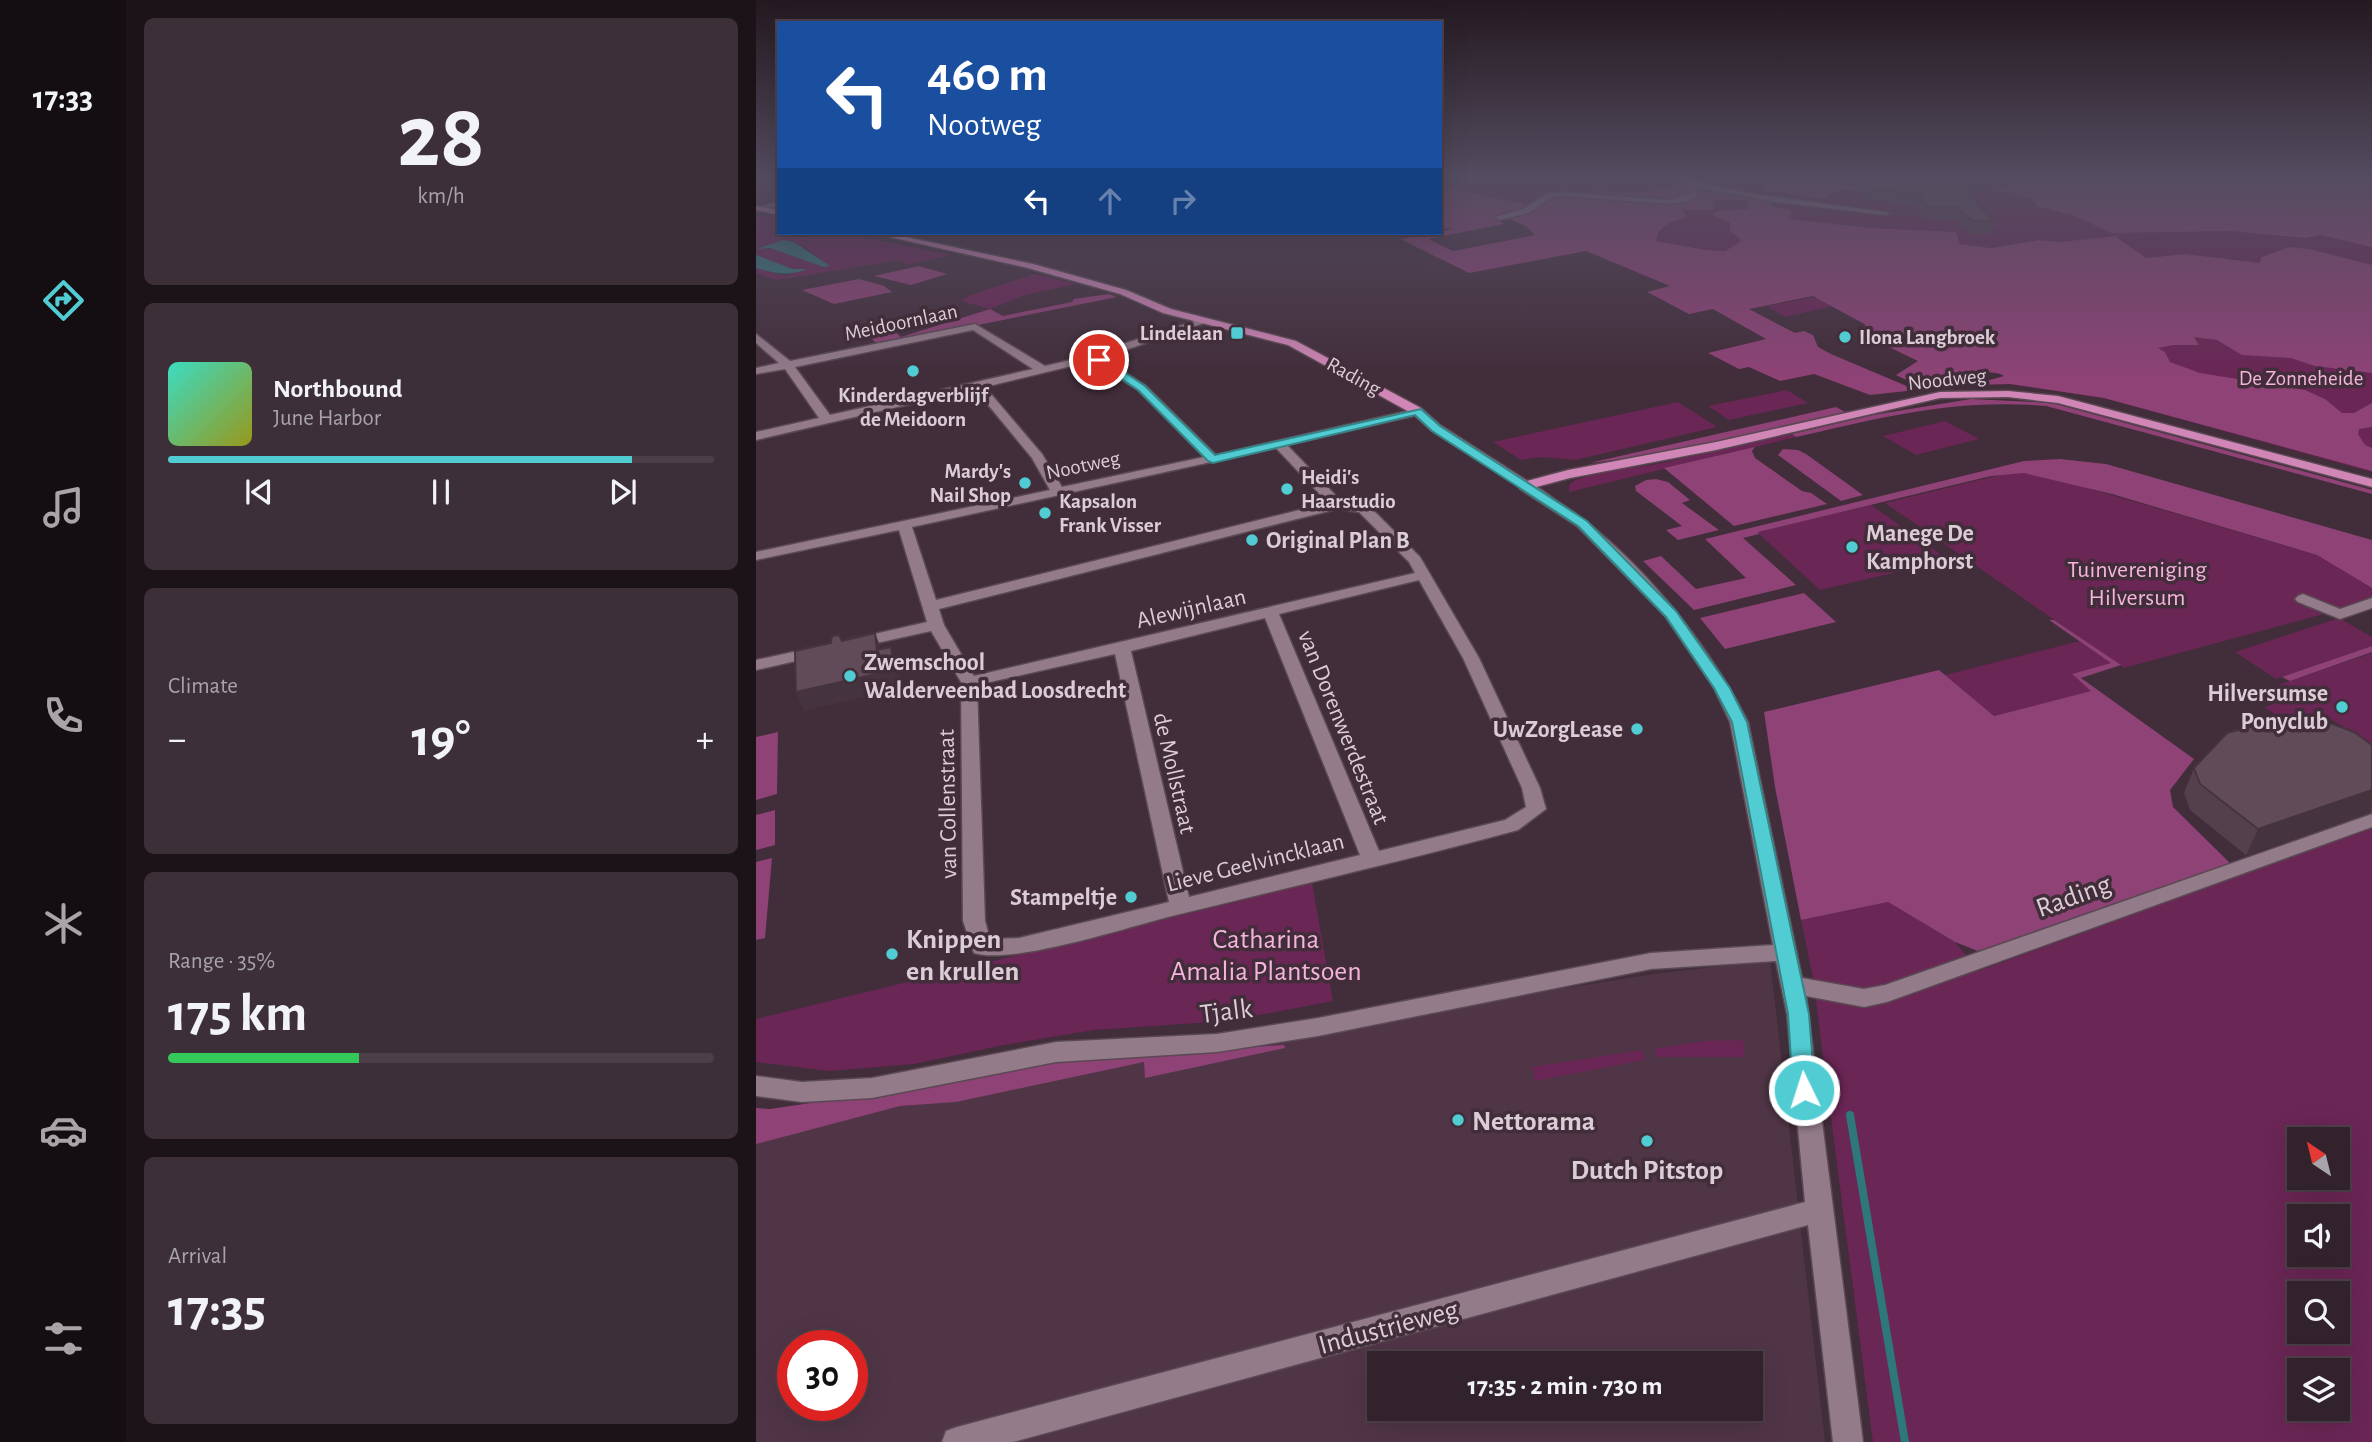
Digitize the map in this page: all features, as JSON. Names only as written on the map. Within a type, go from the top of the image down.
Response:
[{"type":"main road","name":"Rading","points":[[924,243],[1030,266],[1123,292],[1167,311],[1292,343],[1417,411],[1436,428],[1525,486]]},
{"type":"main road","name":"Noodweg","points":[[1525,486],[1568,474],[1716,446],[1912,400],[1973,393],[2058,400],[2372,484]]},
{"type":"street","points":[[756,436],[1095,358],[1205,321]]},
{"type":"street","name":"Meidoornlaan","points":[[756,371],[975,327],[1043,370]]},
{"type":"street","points":[[756,337],[788,365],[827,420]]},
{"type":"street","points":[[1095,358],[1142,388],[1213,459]]},
{"type":"street","points":[[978,386],[1038,457],[1058,492]]},
{"type":"street","name":"Nootweg","points":[[756,556],[1213,459],[1417,411]]},
{"type":"street","points":[[1279,444],[1336,505]]},
{"type":"street","name":"Rading","points":[[1525,486],[1593,533],[1671,614],[1722,688],[1740,722],[1798,1014],[1818,1210],[1848,1442]]},
{"type":"street","points":[[930,606],[1336,505],[1363,508],[1415,560],[1423,575]]},
{"type":"street","name":"van Collenstraat","points":[[904,524],[936,625],[969,682],[974,921],[982,947]]},
{"type":"street","name":"Alewijnlaan","points":[[969,682],[1271,613],[1423,575]]},
{"type":"street","name":"Lieve Geelvincklaan","points":[[982,947],[1019,946],[1181,908],[1511,825],[1536,809],[1531,788],[1471,658],[1423,575]]},
{"type":"street","points":[[2303,599],[2340,614],[2372,603]]},
{"type":"street","name":"van Dorenwerdestraat","points":[[1271,613],[1372,859]]},
{"type":"street","points":[[756,665],[936,625]]},
{"type":"street","name":"de Mollstraat","points":[[1122,648],[1181,908]]},
{"type":"street","name":"Rading","points":[[1791,985],[1864,998],[1887,993],[2372,820]]},
{"type":"street","name":"Tjalk","points":[[756,1086],[802,1092],[872,1088],[1056,1052],[1217,1043],[1318,1027],[1651,961],[1784,952]]},
{"type":"street","name":"Industrieweg","points":[[957,1442],[1818,1210]]},
{"type":"shaded area","points":[[1409,243],[1437,243],[1453,251],[1492,243],[1669,243],[1725,251],[1738,243],[1960,243],[1991,248],[2019,243],[2125,243],[2146,258],[2185,254],[2260,263],[2261,257],[2289,247],[2310,249],[2372,265],[2372,373],[2315,366],[2291,358],[2242,355],[2217,340],[2194,337],[2199,345],[2158,348],[2165,352],[2170,362],[2200,373],[2305,390],[2325,399],[2342,413],[2354,413],[2372,403],[2372,427],[2359,429],[2358,434],[2365,445],[2372,448],[2372,471],[2104,398],[2010,384],[1971,385],[2004,376],[1995,373],[1976,375],[1938,388],[1920,386],[1896,375],[1918,361],[1856,331],[1866,325],[1813,296],[1749,309],[1795,333],[1804,331],[1813,335],[1818,347],[1831,354],[1916,390],[1870,395],[1814,374],[1780,381],[1749,367],[1739,369],[1708,353],[1766,339],[1713,309],[1689,314],[1647,292],[1670,286],[1586,251],[1469,273]]},
{"type":"shaded area","points":[[919,266],[947,274],[911,285],[874,276]]},
{"type":"shaded area","points":[[859,279],[884,286],[892,292],[834,304],[802,290]]},
{"type":"shaded area","points":[[1109,294],[1117,297],[878,345],[868,335],[894,331],[901,337],[990,309],[1003,316],[1072,302],[1074,299]]},
{"type":"shaded area","points":[[1971,399],[2052,403],[2372,490],[2372,494],[2046,406],[2013,404],[1950,407],[1890,416],[1796,437],[1792,434],[1873,415]]},
{"type":"shaded area","points":[[1836,407],[1847,413],[1648,456],[1589,463]]},
{"type":"shaded area","points":[[1755,447],[1752,451],[1755,458],[1802,491],[1811,493],[1827,504],[1734,526],[1664,468]]},
{"type":"shaded area","points":[[1783,449],[1798,450],[1806,454],[1863,495],[1841,501],[1778,455]]},
{"type":"shaded area","points":[[2060,459],[2106,464],[2372,540],[2372,588],[2317,555],[2112,494],[2024,473],[1991,476],[1758,532],[1759,534],[1743,538],[1796,585],[1694,610],[1643,561],[1661,556],[1696,589],[1746,578],[1705,539],[2024,461]]},
{"type":"shaded area","points":[[1646,480],[1668,482],[1690,500],[1682,503],[1719,530],[1678,540],[1666,530],[1682,526],[1636,491],[1635,486]]},
{"type":"shaded area","points":[[1804,593],[1836,622],[1725,649],[1700,618]]},
{"type":"shaded area","points":[[2049,620],[2054,620],[2121,665],[2081,678],[2194,759],[2170,790],[2173,807],[2234,867],[1983,953],[1955,942],[1888,902],[1801,920],[1775,787],[1764,712],[1939,670],[1994,716],[2091,691],[2072,674],[2111,663]]},
{"type":"shaded area","points":[[2372,646],[2372,652],[2290,681],[2282,677]]},
{"type":"shaded area","points":[[778,732],[777,794],[756,800],[756,737]]},
{"type":"shaded area","points":[[775,810],[775,845],[756,850],[756,815]]},
{"type":"shaded area","points":[[772,858],[765,938],[756,940],[756,862]]},
{"type":"shaded area","points":[[1770,960],[1825,1442],[756,1442],[756,1133],[1073,1067],[1654,974]]},
{"type":"shaded area","points":[[1284,1045],[1285,1048],[1145,1078],[1144,1062],[956,1102],[900,1106],[756,1144],[756,1108],[770,1109],[831,1100],[1043,1062]]},
{"type":"green space","points":[[756,243],[777,243],[756,248]]},
{"type":"green space","points":[[795,243],[894,243],[951,255],[906,265],[900,260],[777,280],[756,273],[756,268],[785,276],[807,269],[793,269],[756,255],[756,249],[783,252],[827,265]]},
{"type":"green space","points":[[1669,243],[1738,243],[1724,251]]},
{"type":"green space","points":[[1960,243],[2019,243],[1991,248]]},
{"type":"green space","points":[[2125,243],[2356,243],[2372,247],[2372,265],[2310,249],[2289,247],[2261,256],[2261,263],[2185,254],[2146,258]]},
{"type":"green space","points":[[1035,274],[1076,284],[1025,295],[990,309],[961,301],[968,296]]},
{"type":"green space","name":"De Zonneheide","points":[[2372,283],[2372,472],[2104,398],[2010,384],[1971,385]]},
{"type":"green space","points":[[1814,297],[1834,306],[1785,317],[1767,306]]},
{"type":"green space","points":[[1787,390],[1808,403],[1729,420],[1708,406]]},
{"type":"green space","points":[[1678,402],[1717,427],[1575,460],[1542,457],[1521,460],[1493,442]]},
{"type":"green space","points":[[1945,421],[1979,439],[1916,455],[1883,436]]},
{"type":"green space","points":[[1792,434],[1796,437],[1569,492],[1569,485],[1575,480],[1606,471],[1652,465]]},
{"type":"green space","name":"Tuinvereniging Hilversum","points":[[2008,473],[2024,473],[2064,481],[2317,555],[2372,588],[2372,601],[2124,668],[1885,503]]},
{"type":"green space","name":"Manege De Kamphorst","points":[[1871,505],[1949,560],[1820,590],[1757,532]]},
{"type":"green space","name":"Hilversumse Ponyclub","points":[[2339,618],[2372,637],[2372,646],[2276,679],[2235,652]]},
{"type":"green space","points":[[2080,641],[2112,663],[2072,674],[2092,691],[1994,716],[1945,675]]},
{"type":"green space","name":"Hilversumse Ponyclub","points":[[2372,653],[2372,745],[2329,718],[2298,729],[2264,707],[2295,696],[2278,685]]},
{"type":"green space","points":[[2372,827],[2372,1442],[1873,1442],[1813,978],[1801,920],[1888,902],[1955,942],[1979,971]]},
{"type":"green space","name":"Catharina Amalia Plantsoen","points":[[1312,883],[1333,1001],[1228,1021],[1094,1030],[914,1064],[829,1071],[756,1062],[756,1019]]},
{"type":"green space","points":[[1743,1040],[1745,1057],[1657,1057],[1654,1049],[1704,1041]]},
{"type":"green space","points":[[1642,1050],[1645,1060],[1535,1081],[1532,1067]]},
{"type":"water","points":[[773,243],[796,243],[830,266],[824,267],[770,248],[756,249]]},
{"type":"water","points":[[756,255],[793,269],[808,269],[788,273],[763,270],[756,268]]},
{"type":"building","points":[[875,633],[877,650],[891,647],[894,670],[796,692],[795,651],[831,643],[832,636],[839,635],[842,641]]},
{"type":"building","points":[[2287,717],[2333,724],[2354,732],[2372,745],[2372,790],[2258,829],[2200,784],[2194,768],[2227,733]]},
{"type":"waterway","points":[[1850,1115],[1905,1442]]},
{"type":"place","name":"Lindelaan","points":[[1237,333]]},
{"type":"place","name":"Ilona Langbroek","points":[[1845,337]]},
{"type":"place","name":"Kinderdagverblijf de Meidoorn","points":[[913,371]]},
{"type":"place","name":"Mardy's Nail Shop","points":[[1025,483]]},
{"type":"place","name":"Heidi's Haarstudio","points":[[1287,489]]},
{"type":"place","name":"Kapsalon Frank Visser","points":[[1045,513]]},
{"type":"place","name":"Original Plan B","points":[[1252,540]]},
{"type":"place","name":"Manege De Kamphorst","points":[[1852,547]]},
{"type":"place","name":"Zwemschool Walderveenbad Loosdrecht","points":[[850,676]]},
{"type":"place","name":"Hilversumse Ponyclub","points":[[2342,707]]},
{"type":"place","name":"UwZorgLease","points":[[1637,729]]},
{"type":"place","name":"Stampeltje","points":[[1131,897]]},
{"type":"place","name":"Knippen en krullen","points":[[892,954]]},
{"type":"place","name":"Nettorama","points":[[1458,1120]]},
{"type":"place","name":"Dutch Pitstop","points":[[1647,1141]]},
{"type":"route","points":[[1099,360],[1126,376],[1156,400],[1213,459],[1417,411],[1436,428],[1582,523],[1644,585],[1671,614],[1722,688],[1740,722],[1798,1014],[1804,1090]]}]
